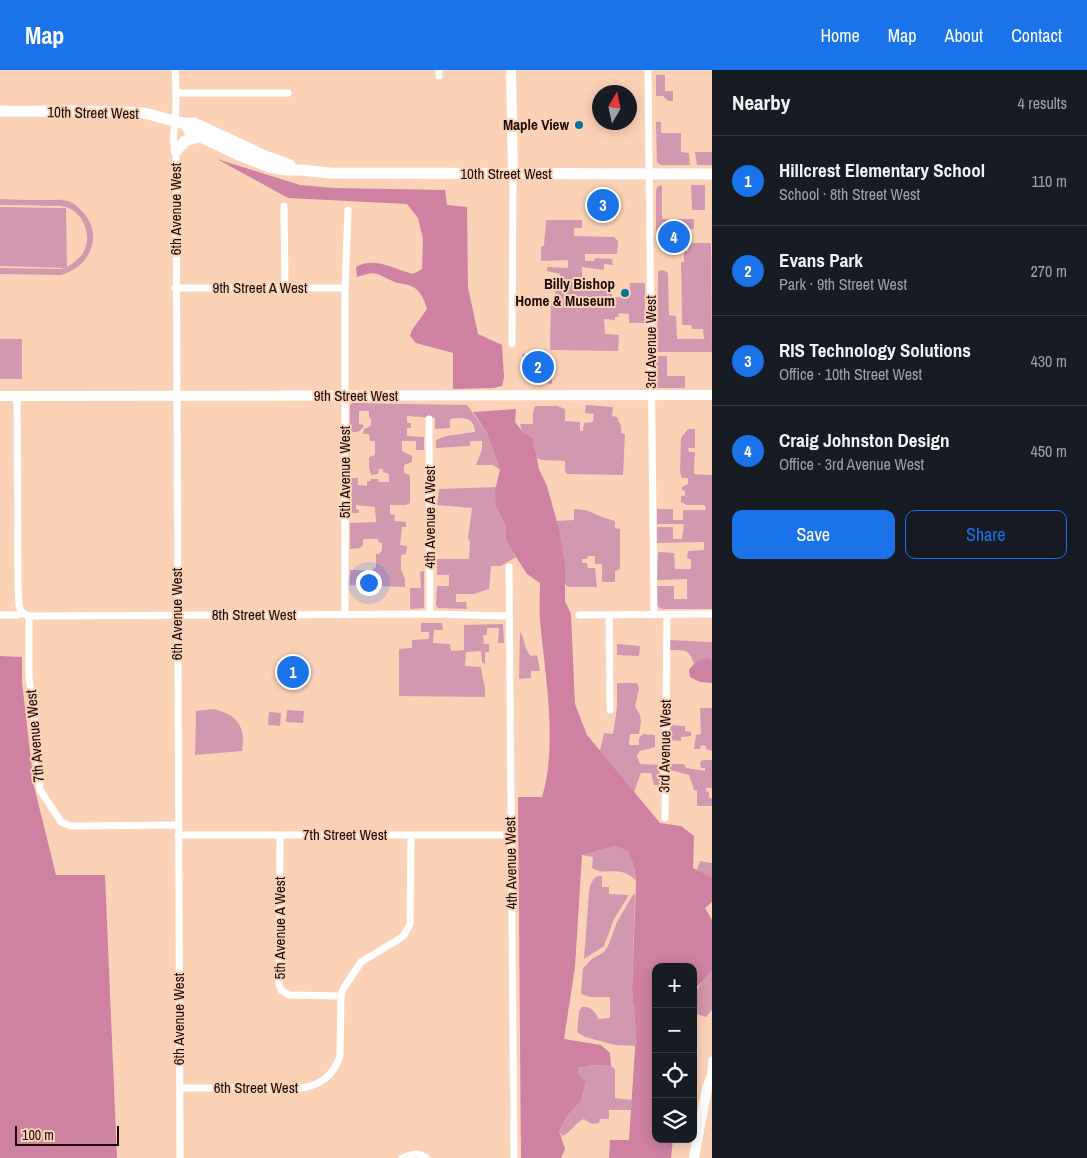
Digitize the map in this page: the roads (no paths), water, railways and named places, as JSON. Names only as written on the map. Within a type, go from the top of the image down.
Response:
[{"type":"main road","name":"10th Street West","points":[[0,111],[144,113],[180,122],[194,123],[265,156],[301,170]]},
{"type":"main road","name":"10th Street West","points":[[180,122],[190,132],[198,136],[255,162],[285,170],[330,173],[712,174]]},
{"type":"main road","points":[[176,152],[185,141],[198,136]]},
{"type":"street","name":"6th Avenue West","points":[[176,70],[176,93],[180,122],[173,136],[173,145],[176,152],[175,288],[180,1158]]},
{"type":"street","points":[[511,70],[512,344]]},
{"type":"street","name":"3rd Avenue West","points":[[648,70],[654,614]]},
{"type":"street","points":[[176,93],[288,93]]},
{"type":"street","points":[[284,206],[285,287]]},
{"type":"street","name":"5th Avenue West","points":[[345,614],[344,396],[348,210]]},
{"type":"street","name":"9th Street A West","points":[[175,288],[345,288]]},
{"type":"street","name":"9th Street West","points":[[0,396],[712,395]]},
{"type":"street","name":"7th Avenue West","points":[[17,396],[18,588],[20,606],[25,614],[40,790],[61,822],[71,826],[178,825]]},
{"type":"street","name":"4th Avenue A West","points":[[429,419],[430,614]]},
{"type":"street","name":"4th Avenue West","points":[[509,567],[514,1158]]},
{"type":"street","name":"8th Street West","points":[[0,615],[430,614],[508,616]]},
{"type":"street","name":"3rd Avenue West","points":[[664,818],[667,614]]},
{"type":"street","points":[[579,615],[712,614]]},
{"type":"street","points":[[609,615],[610,710]]},
{"type":"street","name":"7th Street West","points":[[178,835],[511,835]]},
{"type":"street","name":"5th Avenue A West","points":[[280,835],[279,985],[281,990],[289,995],[341,996]]},
{"type":"street","points":[[341,996],[343,989],[361,962],[399,939],[408,930],[411,918],[411,836]]},
{"type":"street","name":"6th Street West","points":[[180,1088],[302,1088],[317,1084],[329,1076],[338,1064],[340,1056],[341,996]]},
{"type":"street","points":[[694,1158],[707,1088],[711,1078],[712,1060]]},
{"type":"street","points":[[402,1158],[412,1154],[425,1157]]},
{"type":"place","name":"Maple View","points":[[579,125]]},
{"type":"place","name":"RIS Technology Solutions","points":[[603,205]]},
{"type":"place","name":"Craig Johnston Design","points":[[674,237]]},
{"type":"place","name":"Billy Bishop Home & Museum","points":[[625,293]]},
{"type":"place","name":"Evans Park","points":[[538,367]]},
{"type":"place","name":"Hillcrest Elementary School","points":[[293,672]]}]
